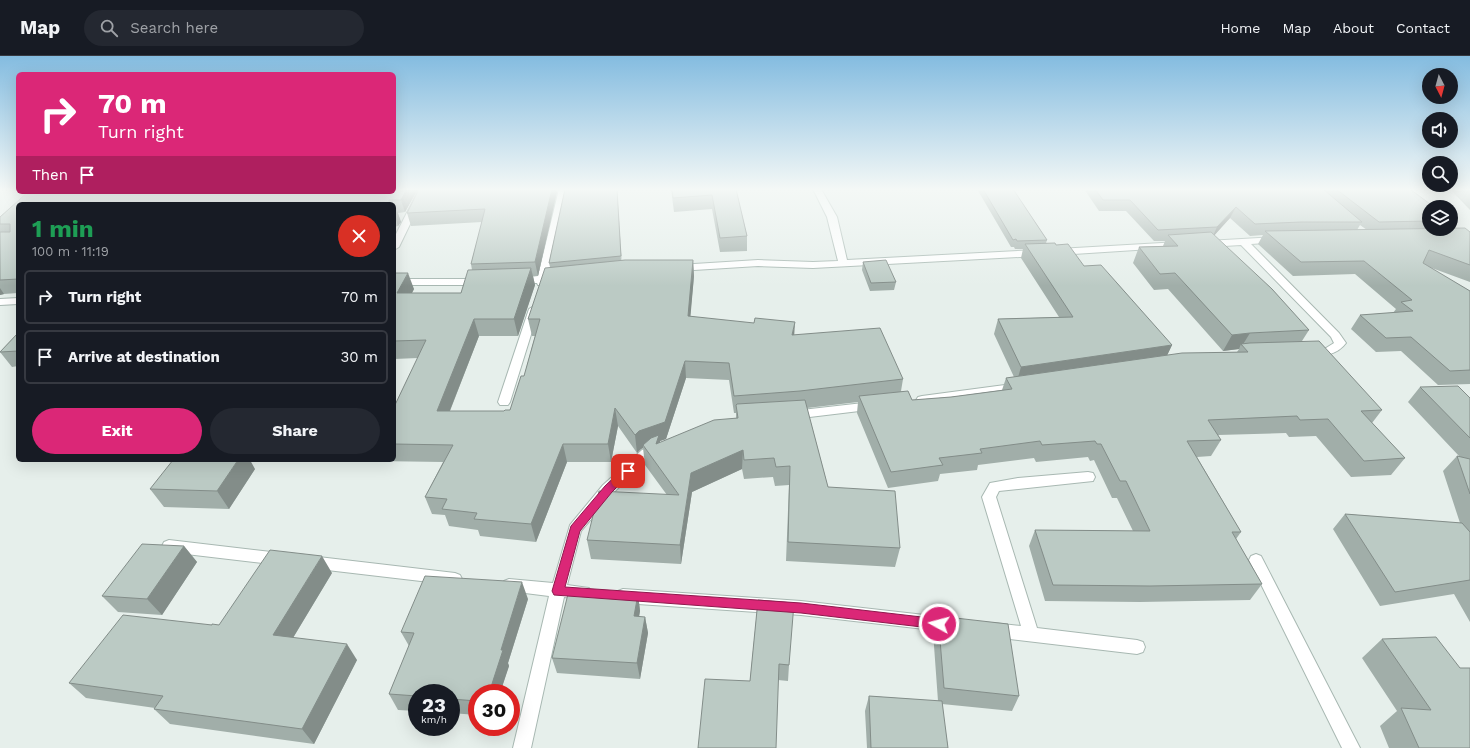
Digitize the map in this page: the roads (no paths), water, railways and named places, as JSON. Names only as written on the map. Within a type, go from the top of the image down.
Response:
[{"type":"street","points":[[396,242],[403,221]]},
{"type":"street","points":[[504,402],[544,280],[556,221]]},
{"type":"street","points":[[833,221],[843,262]]},
{"type":"street","points":[[665,268],[758,263],[813,264],[1288,239]]},
{"type":"street","points":[[1244,242],[1296,293],[1335,335],[1340,343],[1337,348],[1328,351],[1304,352]]},
{"type":"street","points":[[512,281],[544,280],[566,277]]},
{"type":"street","points":[[396,281],[400,282],[490,282]]},
{"type":"street","points":[[0,302],[16,301]]},
{"type":"street","points":[[906,402],[1028,385]]},
{"type":"street","points":[[784,415],[883,404]]},
{"type":"street","points":[[522,748],[558,591],[575,529],[608,489],[646,453],[667,445]]},
{"type":"street","points":[[1031,634],[989,497],[995,487],[1018,483],[1088,477]]},
{"type":"street","points":[[156,545],[473,581]]},
{"type":"street","points":[[1256,560],[1350,748]]},
{"type":"street","points":[[496,584],[558,591],[801,608],[1137,647]]}]
